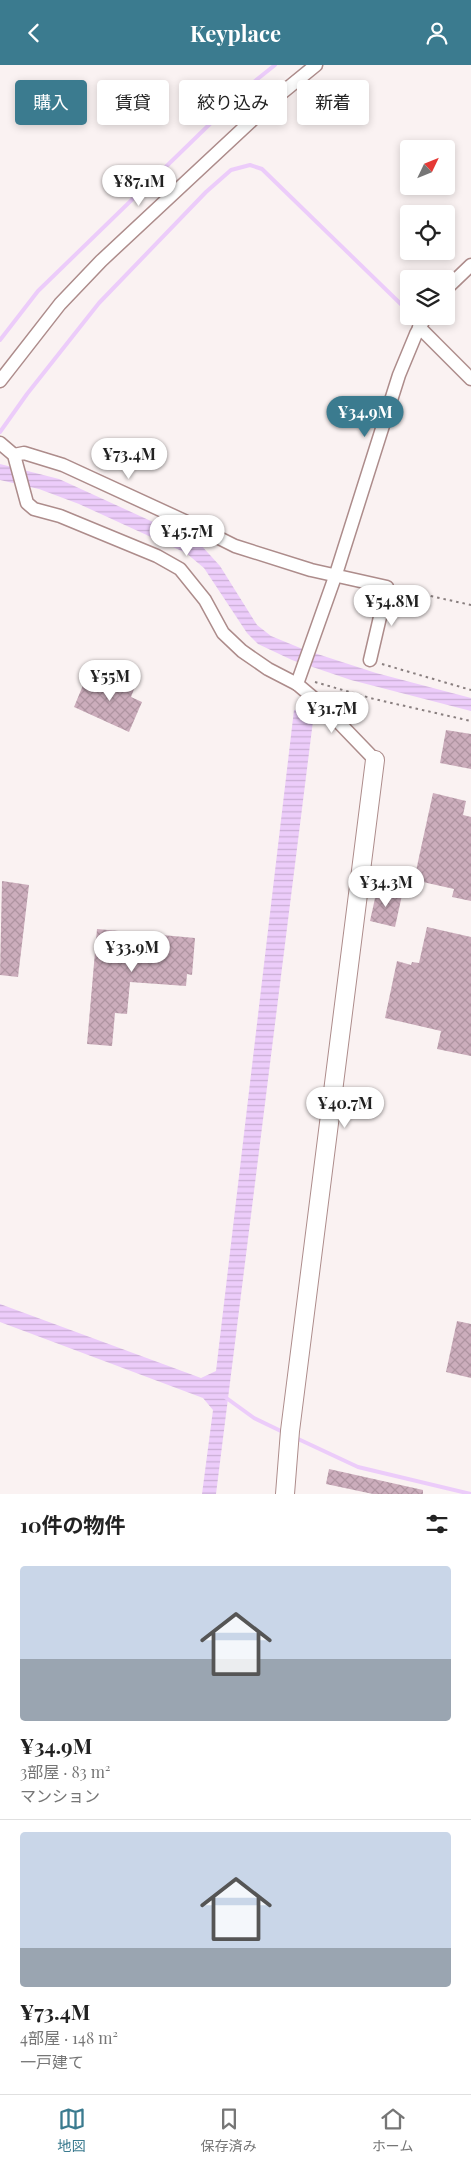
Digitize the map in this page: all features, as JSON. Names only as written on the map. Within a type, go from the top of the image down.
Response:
[{"type":"street","points":[[0,381],[60,304],[101,261],[278,96],[314,66]]},
{"type":"street","points":[[455,280],[471,265]]},
{"type":"street","points":[[301,677],[399,375],[421,325]]},
{"type":"street","points":[[426,325],[471,379]]},
{"type":"street","points":[[285,1494],[290,1431],[375,760],[323,706],[301,677],[268,669],[242,651],[223,633],[205,600],[180,569],[157,556],[60,516],[34,509],[26,503],[10,452],[24,453],[63,465],[235,546],[311,570],[336,574],[387,587],[370,659]]},
{"type":"path","points":[[387,587],[471,605]]},
{"type":"path","points":[[370,659],[471,690]]},
{"type":"path","points":[[301,677],[374,699],[471,721]]},
{"type":"shaded area","points":[[0,464],[59,479],[199,543],[220,566],[257,625],[271,636],[305,650],[376,673],[471,698],[471,711],[351,680],[292,660],[258,644],[247,633],[204,568],[186,553],[79,504],[39,489],[0,480]]},
{"type":"shaded area","points":[[294,710],[314,713],[216,1494],[202,1494],[213,1410],[203,1398],[0,1322],[0,1304],[201,1378],[216,1371]]},
{"type":"building","points":[[113,674],[136,684],[131,697],[142,702],[129,732],[74,707],[86,678],[107,687]]},
{"type":"building","points":[[446,730],[471,734],[471,769],[440,763]]},
{"type":"building","points":[[433,793],[466,801],[463,815],[471,817],[471,901],[452,897],[454,889],[414,880]]},
{"type":"building","points":[[2,881],[29,885],[18,977],[0,975]]},
{"type":"building","points":[[377,889],[402,895],[395,927],[370,921]]},
{"type":"building","points":[[427,927],[471,937],[471,1056],[437,1049],[441,1031],[385,1018],[397,961],[411,965],[412,962],[419,963]]},
{"type":"building","points":[[97,929],[195,938],[192,975],[187,974],[186,986],[130,982],[127,1014],[115,1013],[112,1046],[87,1044]]},
{"type":"building","points":[[457,1321],[471,1324],[471,1378],[446,1372]]},
{"type":"building","points":[[329,1469],[423,1490],[423,1494],[373,1494],[326,1484]]},
{"type":"waterway","points":[[0,340],[38,291],[250,85],[275,65]]},
{"type":"waterway","points":[[0,432],[27,394],[99,303],[206,192],[231,170],[250,165],[262,169],[400,303]]},
{"type":"waterway","points":[[225,1397],[254,1418],[285,1433]]},
{"type":"waterway","points":[[296,1438],[358,1467],[471,1494]]}]
